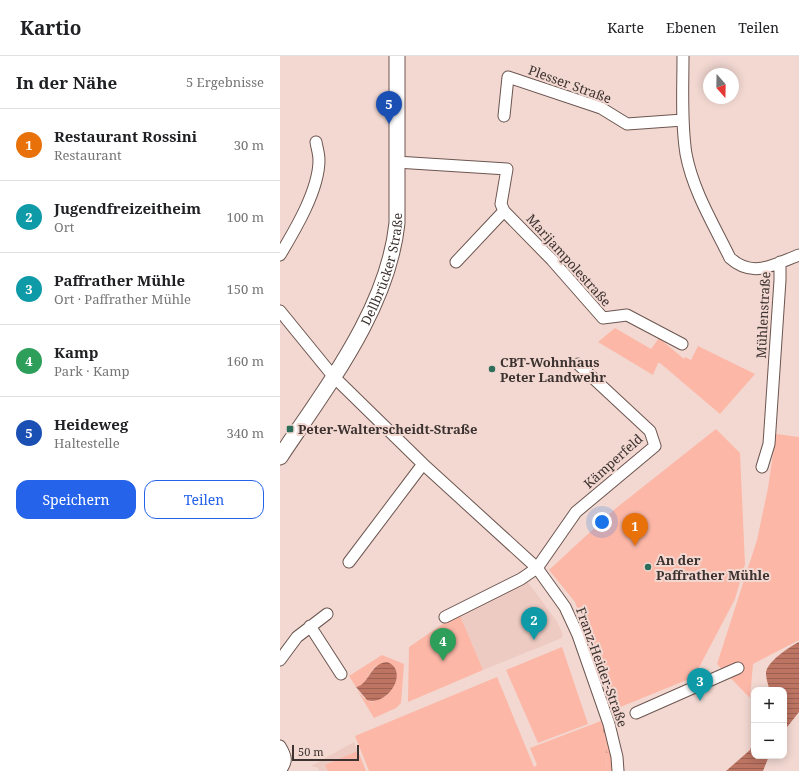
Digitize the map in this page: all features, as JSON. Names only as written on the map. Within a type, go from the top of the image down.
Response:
[{"type":"main road","name":"Dellbrücker Straße","points":[[280,457],[365,324],[386,275],[395,241],[397,223],[397,56]]},
{"type":"street","name":"Mühlenstraße","points":[[683,56],[683,120],[687,155],[702,202],[730,258],[737,264],[749,270],[766,268],[780,262],[769,444],[762,467]]},
{"type":"street","name":"Plesser Straße","points":[[504,116],[508,77],[601,108],[627,124],[683,120]]},
{"type":"street","points":[[280,255],[292,235],[309,198],[319,161],[316,142]]},
{"type":"street","points":[[396,162],[507,169],[501,204],[504,211],[456,262]]},
{"type":"street","name":"Marijampolestraße","points":[[504,211],[552,260],[603,318],[627,315],[682,344]]},
{"type":"street","points":[[780,262],[799,254]]},
{"type":"street","points":[[280,312],[333,376]]},
{"type":"street","name":"Kämperfeld","points":[[537,568],[576,512],[655,446],[650,431],[578,364]]},
{"type":"street","name":"Franz-Heider-Straße","points":[[333,376],[423,464],[537,568],[566,607],[578,635],[610,724],[617,757],[618,771]]},
{"type":"street","points":[[349,562],[423,464]]},
{"type":"street","points":[[445,617],[521,579],[537,568]]},
{"type":"street","points":[[280,660],[297,637],[327,614]]},
{"type":"street","points":[[310,626],[341,674]]},
{"type":"street","points":[[636,713],[738,668]]},
{"type":"street","points":[[280,746],[286,755],[286,760],[280,771]]},
{"type":"shaded area","points":[[527,581],[556,620],[563,634],[562,638],[483,670],[459,613]]},
{"type":"shaded area","points":[[799,642],[799,712],[787,727],[787,687],[769,687],[766,674],[769,665],[773,660]]},
{"type":"shaded area","points":[[387,662],[394,666],[397,672],[394,687],[382,698],[375,701],[367,700],[356,687],[364,682],[377,666]]},
{"type":"shaded area","points":[[354,742],[366,771],[319,771],[318,768],[311,766]]},
{"type":"shaded area","points":[[751,748],[751,759],[768,759],[763,771],[726,771]]},
{"type":"green space","points":[[615,328],[651,349],[659,338],[684,359],[685,357],[691,360],[698,346],[755,374],[720,414],[660,363],[658,363],[653,375],[598,342]]},
{"type":"green space","name":"An der Paffrather Mühle","points":[[716,429],[740,453],[745,564],[735,599],[694,677],[613,710],[575,602],[549,570],[615,509]]},
{"type":"green space","points":[[776,434],[799,437],[799,640],[753,664],[750,698],[717,664],[757,540],[768,488]]},
{"type":"green space","points":[[459,613],[483,670],[408,702],[409,647]]},
{"type":"green space","points":[[562,647],[588,724],[538,743],[506,670]]},
{"type":"green space","points":[[382,655],[404,664],[401,703],[396,708],[374,718],[357,690],[364,698],[372,702],[386,696],[392,689],[377,665],[360,686],[356,687],[349,676]]},
{"type":"green space","points":[[497,677],[534,767],[537,765],[530,748],[601,721],[605,740],[607,771],[369,771],[355,736]]},
{"type":"green space","points":[[601,721],[610,743],[614,771],[607,771],[605,740]]},
{"type":"green space","points":[[358,751],[366,771],[328,771],[325,765]]},
{"type":"place","name":"Heideweg","points":[[389,124]]},
{"type":"place","name":"CBT-Wohnhaus Peter Landwehr","points":[[492,369]]},
{"type":"place","name":"Peter-Walterscheidt-Straße","points":[[290,429]]},
{"type":"place","name":"Restaurant Rossini","points":[[635,546]]},
{"type":"place","name":"An der Paffrather Mühle","points":[[648,567]]},
{"type":"place","name":"Jugendfreizeitheim","points":[[534,640]]},
{"type":"place","name":"Kamp","points":[[443,661]]},
{"type":"place","name":"Paffrather Mühle","points":[[700,701]]}]
